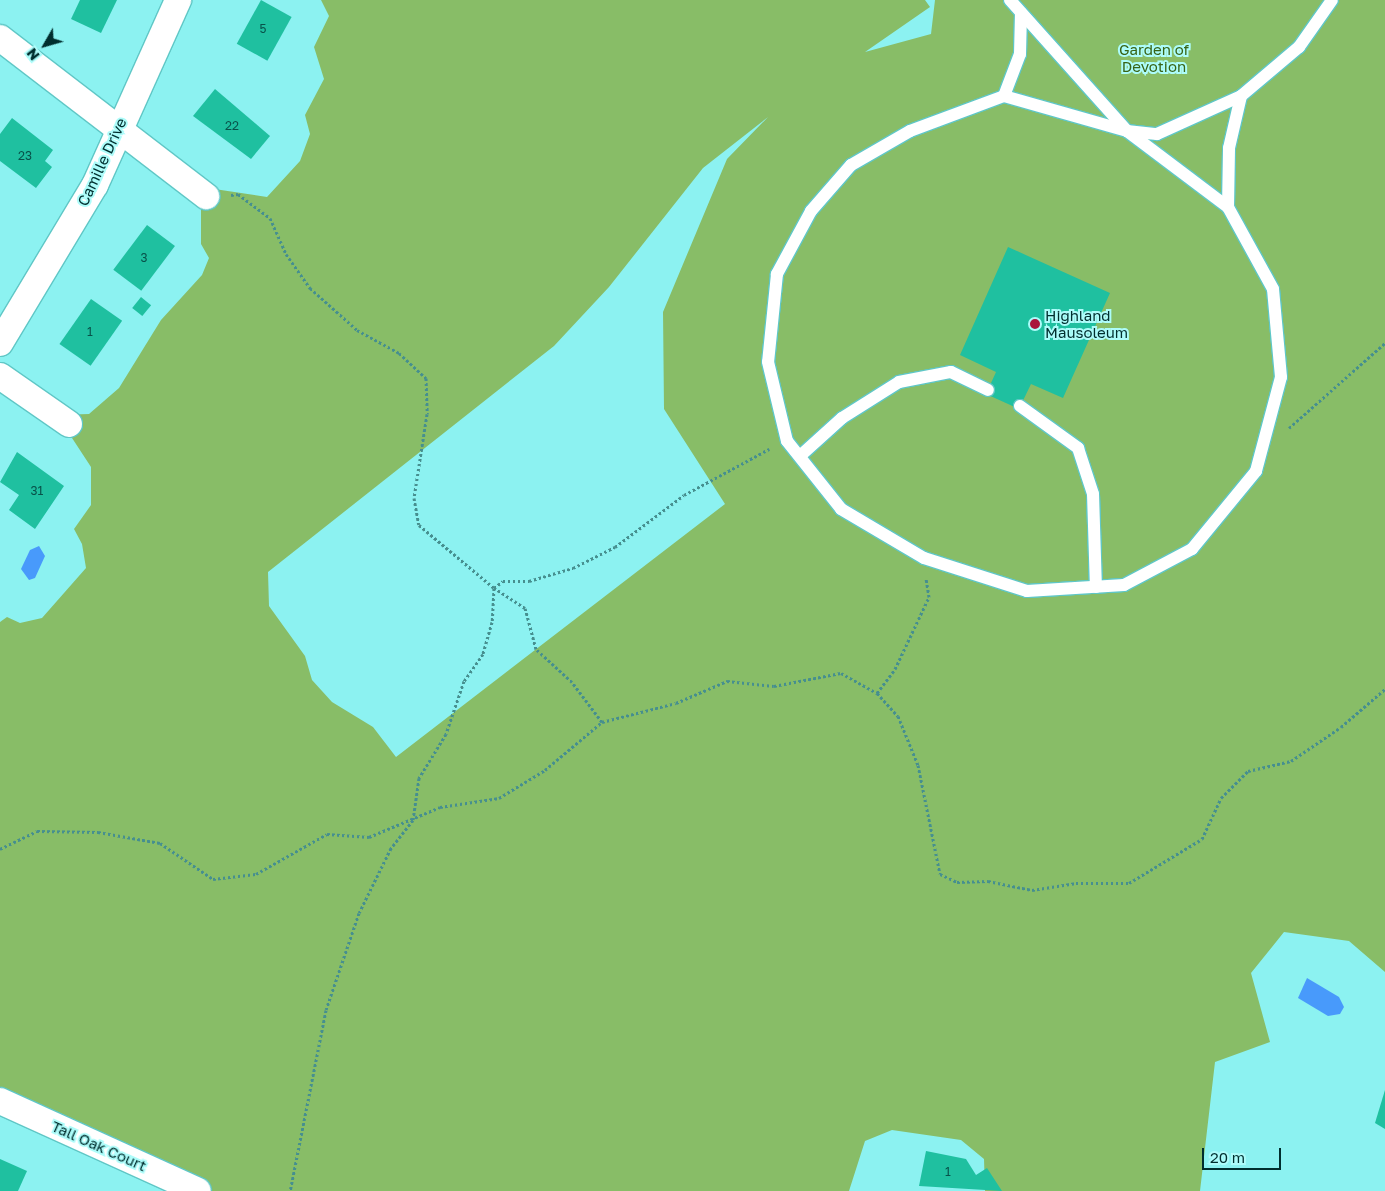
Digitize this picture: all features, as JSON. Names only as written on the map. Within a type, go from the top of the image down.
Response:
[{"type":"street","name":"Camille Drive","points":[[0,343],[95,185],[116,131],[178,0]]},
{"type":"street","points":[[0,38],[116,131],[206,196]]},
{"type":"street","points":[[0,376],[69,424]]},
{"type":"street","name":"Tall Oak Court","points":[[0,1102],[198,1191]]},
{"type":"lane","points":[[1010,0],[1126,131],[1228,207],[1273,289],[1281,377],[1256,470],[1192,549],[1124,585],[1027,591],[924,558],[841,509],[788,441],[768,362],[777,274],[811,212],[851,165],[910,131],[1004,96],[1126,131],[1157,134],[1241,96],[1299,47],[1332,0]]},
{"type":"lane","points":[[1004,96],[1020,54],[1022,13]]},
{"type":"lane","points":[[1228,207],[1229,148],[1241,96]]},
{"type":"lane","points":[[800,456],[842,418],[899,382],[951,372],[988,390]]},
{"type":"lane","points":[[1020,406],[1078,448],[1093,494],[1096,587]]},
{"type":"path","points":[[206,196],[238,194],[270,218],[286,254],[310,288],[357,330],[399,353],[426,378],[426,414],[414,498],[419,525],[494,588],[525,608],[536,649],[572,682],[602,722]]},
{"type":"path","points":[[1264,441],[1298,422],[1325,392],[1385,343]]},
{"type":"path","points":[[290,1191],[326,1010],[359,913],[391,848],[413,820],[419,778],[446,734],[464,681],[483,654],[492,622],[494,588],[503,581],[529,581],[573,568],[615,547],[684,495],[743,460],[788,441]]},
{"type":"path","points":[[876,693],[895,669],[929,597],[924,558]]},
{"type":"path","points":[[0,849],[37,831],[98,832],[160,843],[213,878],[256,874],[327,834],[369,837],[440,807],[500,798],[545,770],[602,722],[676,702],[727,681],[774,686],[841,673],[876,693],[898,716],[918,765],[940,874],[957,882],[988,880],[1032,890],[1076,883],[1129,883],[1202,839],[1221,798],[1248,770],[1291,761],[1341,727],[1385,689]]},
{"type":"green space","name":"Garden of Devotion","points":[[321,0],[925,0],[930,7],[865,52],[931,34],[935,0],[1385,0],[1385,972],[1349,941],[1284,932],[1251,973],[1270,1042],[1215,1062],[1200,1191],[985,1191],[984,1159],[961,1140],[892,1130],[865,1141],[849,1191],[204,1191],[0,1101],[0,622],[7,617],[20,623],[42,618],[86,568],[82,544],[74,529],[91,505],[91,467],[57,415],[89,414],[119,388],[161,320],[202,275],[209,258],[201,244],[201,187],[267,197],[300,161],[310,134],[305,115],[324,79],[314,47],[329,16]],"holes":[[[768,117],[727,159],[663,312],[664,409],[725,504],[396,757],[373,727],[332,702],[312,680],[305,656],[269,606],[268,572],[554,346],[609,287],[703,168]]]},
{"type":"water","points":[[39,546],[45,556],[35,578],[29,580],[21,569],[30,550]]},
{"type":"water","points":[[1307,978],[1339,997],[1344,1007],[1340,1014],[1328,1016],[1298,998]]},
{"type":"building","points":[[80,0],[117,0],[101,33],[71,19]]},
{"type":"building","points":[[261,0],[292,17],[267,61],[237,44]]},
{"type":"building","points":[[215,89],[270,136],[251,159],[193,116]]},
{"type":"building","points":[[12,118],[53,150],[45,161],[52,167],[36,188],[0,161],[0,134]]},
{"type":"building","points":[[147,225],[175,246],[141,291],[113,270]]},
{"type":"building","name":"Highland Mausoleum","points":[[1008,247],[1110,293],[1063,398],[1031,384],[1019,409],[986,394],[996,372],[960,355]]},
{"type":"building","points":[[141,297],[151,305],[142,316],[132,308]]},
{"type":"building","points":[[91,299],[122,321],[91,366],[59,344]]},
{"type":"building","points":[[17,452],[64,486],[35,529],[9,510],[19,495],[0,482]]},
{"type":"building","points":[[1385,1090],[1385,1129],[1375,1123]]},
{"type":"building","points":[[926,1151],[966,1159],[976,1175],[987,1168],[1002,1191],[919,1186]]},
{"type":"building","points":[[0,1159],[27,1171],[18,1191],[0,1191]]},
{"type":"place","name":"Highland Mausoleum","points":[[1035,324]]}]
